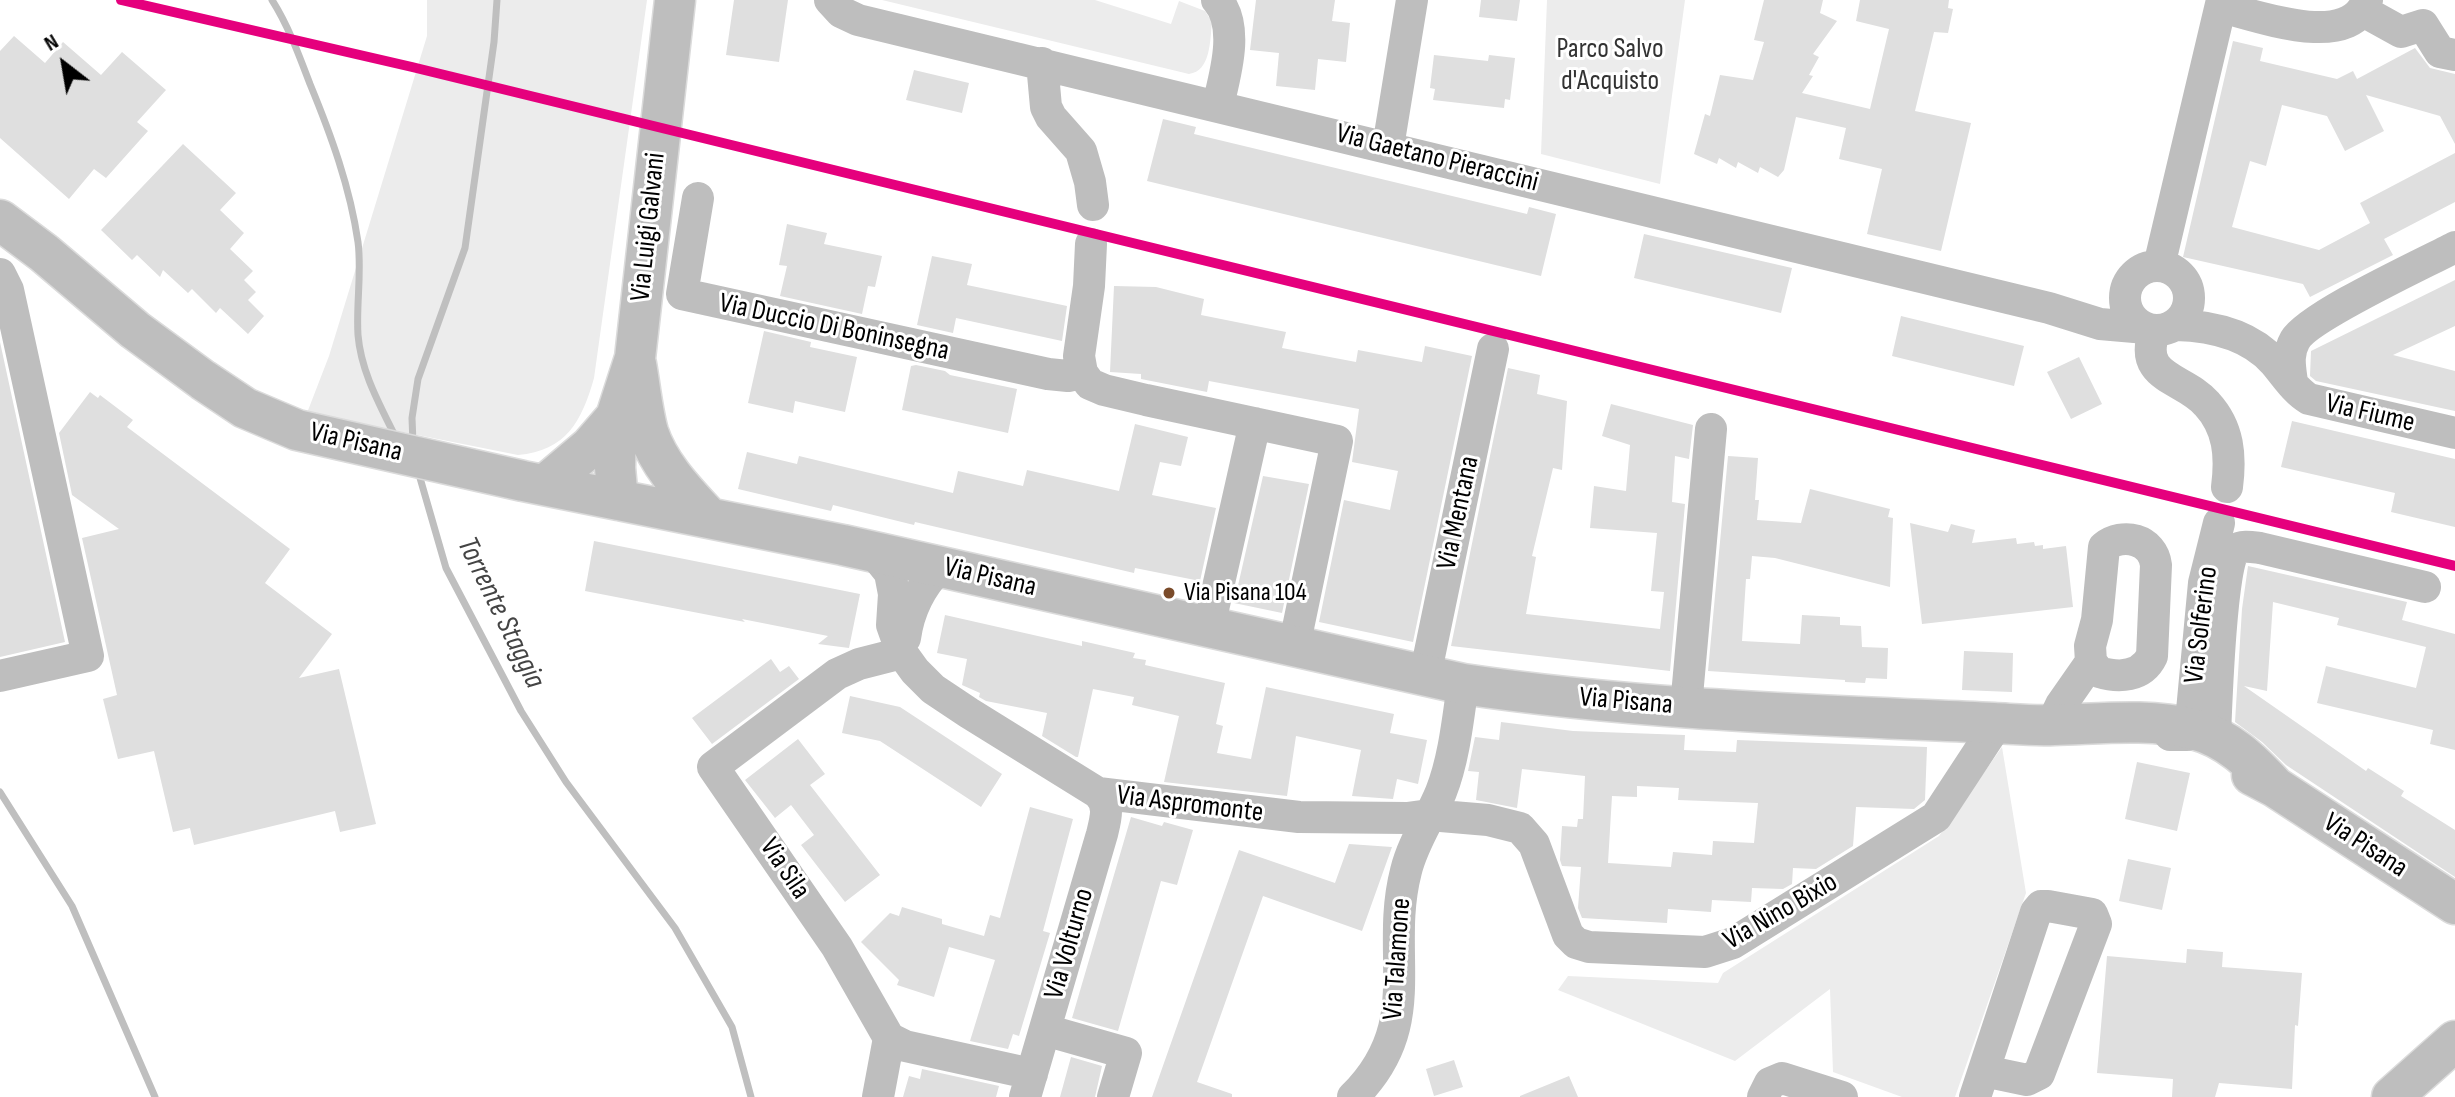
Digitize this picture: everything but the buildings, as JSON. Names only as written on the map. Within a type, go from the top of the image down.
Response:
[{"type":"main road","name":"Via Luigi Galvani","points":[[618,500],[640,458],[632,422],[635,358],[675,0]]},
{"type":"main road","name":"Via Pisana","points":[[0,220],[159,349],[219,392],[256,413],[308,433],[873,552],[1463,684],[1565,697],[1686,707],[2051,726],[2124,723],[2202,733],[2240,752],[2275,787]]},
{"type":"main road","name":"Via Luigi Galvani","points":[[632,422],[709,518]]},
{"type":"main road","points":[[534,483],[632,422]]},
{"type":"main road","name":"Via Pisana","points":[[2051,726],[2182,747],[2217,758],[2275,787],[2455,904]]},
{"type":"main road","points":[[2392,1097],[2455,1041]]},
{"type":"street","name":"Via Gaetano Pieraccini","points":[[830,0],[841,12],[858,20],[2049,308],[2159,318]]},
{"type":"street","points":[[1217,0],[1225,13],[1228,32],[1227,62],[1218,105]]},
{"type":"street","points":[[1388,147],[1412,0]]},
{"type":"street","points":[[2159,266],[2222,4],[2321,28],[2347,24],[2365,5],[2401,32],[2423,25],[2440,52],[2455,55]]},
{"type":"street","points":[[1042,63],[1046,107],[1081,151],[1089,174],[1093,205]]},
{"type":"street","name":"Via Duccio Di Boninsegna","points":[[698,198],[682,294],[1053,375],[1082,373]]},
{"type":"street","points":[[1091,244],[1079,362],[1090,384],[1337,441],[1294,647]]},
{"type":"street","points":[[2292,382],[2289,354],[2305,329],[2455,247]]},
{"type":"street","points":[[2227,487],[2229,453],[2226,433],[2198,395],[2167,378],[2157,368],[2150,350],[2159,318],[2188,287],[2177,272],[2159,266],[2149,267],[2132,279],[2127,288],[2159,318],[2208,313],[2271,331],[2305,329]]},
{"type":"street","points":[[0,274],[10,297],[88,656],[0,676]]},
{"type":"street","name":"Via Fiume","points":[[2159,318],[2209,327],[2250,342],[2265,353],[2304,396],[2316,401],[2455,433]]},
{"type":"street","name":"Via Mentana","points":[[1425,676],[1493,349]]},
{"type":"street","points":[[1209,627],[1255,423]]},
{"type":"street","points":[[1686,707],[1711,429]]},
{"type":"street","name":"Via Solferino","points":[[2202,733],[2204,583],[2219,523]]},
{"type":"street","points":[[2121,737],[2202,733],[2231,557],[2236,550],[2243,547],[2260,548],[2425,587]]},
{"type":"street","name":"Via Aspromonte","points":[[873,552],[885,563],[892,580],[892,625],[902,653],[915,671],[933,689],[1098,793],[1286,816],[1407,818],[1429,815]]},
{"type":"street","points":[[902,653],[913,605],[924,585],[940,567]]},
{"type":"street","name":"Via Sila","points":[[889,1038],[837,947],[713,767],[837,674],[859,664],[902,653]]},
{"type":"street","points":[[2051,726],[2061,705],[2091,662]]},
{"type":"street","name":"Via Talamone","points":[[1353,1097],[1382,1060],[1395,1029],[1399,1001],[1402,890],[1413,848],[1445,779],[1463,684]]},
{"type":"street","name":"Via Nino Bixio","points":[[1429,815],[1501,822],[1524,831],[1538,855],[1562,924],[1576,943],[1597,948],[1711,951],[1760,928],[1936,817],[1997,724]]},
{"type":"street","name":"Via Volturno","points":[[1029,1086],[1104,828],[1106,807],[1098,793]]},
{"type":"street","points":[[2041,906],[2048,906],[2092,914],[2096,924],[2039,1074],[2027,1080],[1980,1084],[2036,912],[2041,906]]},
{"type":"street","points":[[1045,1030],[1126,1053],[1113,1097]]},
{"type":"street","points":[[878,1097],[889,1038],[1029,1086]]},
{"type":"street","points":[[1770,1088],[1790,1079],[1842,1097]]},
{"type":"green space","points":[[427,0],[647,0],[594,378],[584,408],[570,431],[560,440],[535,452],[518,455],[307,413],[329,356],[427,36]]},
{"type":"green space","points":[[882,0],[1095,0],[1171,24],[1179,1],[1205,11],[1212,22],[1210,46],[1202,67],[1189,74]]},
{"type":"green space","name":"Parco Salvo d'Acquisto","points":[[1547,0],[1685,0],[1660,184],[1541,154]]},
{"type":"green space","points":[[2002,747],[2026,893],[1955,1097],[1902,1097],[1833,1072],[1830,989],[1735,1061],[1558,990],[1568,976],[1718,983],[1723,973],[1939,836]]},
{"type":"waterway","points":[[272,0],[297,51],[345,181],[359,254],[360,349],[372,388],[396,438]]},
{"type":"waterway","name":"Torrente Staggia","points":[[413,443],[412,418],[418,379],[465,248],[497,0]]},
{"type":"waterway","name":"Torrente Staggia","points":[[418,471],[446,568],[521,711],[566,782],[675,928],[732,1027],[751,1097]]},
{"type":"waterway","name":"Torrente Staggia","points":[[0,792],[72,906],[155,1097]]},
{"type":"transit line","points":[[121,0],[412,67],[2455,566]]},
{"type":"place","name":"Via Pisana 104","points":[[1169,593]]}]
